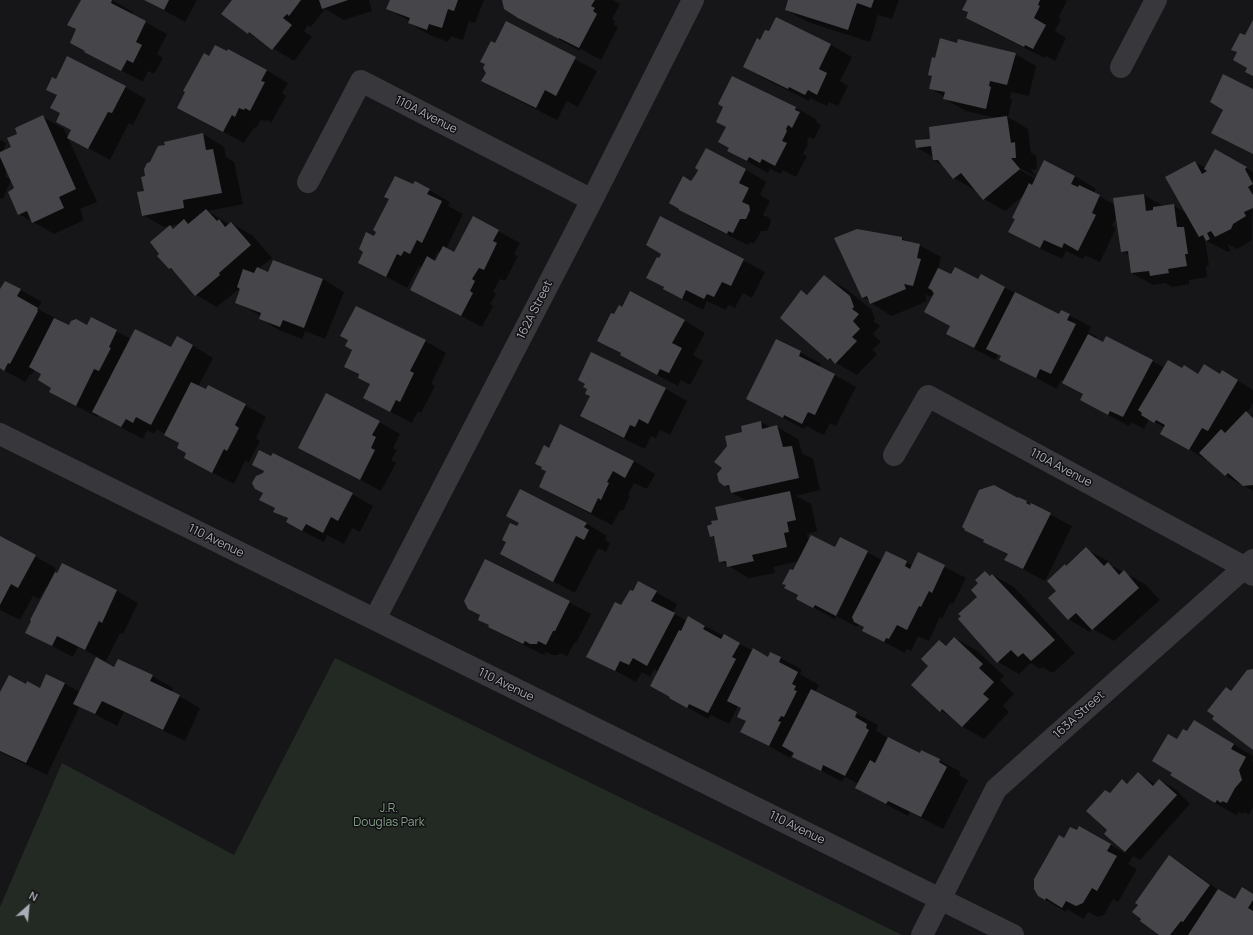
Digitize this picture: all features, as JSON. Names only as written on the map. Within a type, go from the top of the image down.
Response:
[{"type":"street","name":"162A Street","points":[[375,619],[592,200],[693,0]]},
{"type":"street","points":[[1121,67],[1156,0]]},
{"type":"street","name":"110A Avenue","points":[[308,182],[361,81],[592,200]]},
{"type":"street","name":"110A Avenue","points":[[894,455],[928,396],[1250,568]]},
{"type":"street","name":"110 Avenue","points":[[0,434],[1013,935]]},
{"type":"street","name":"163A Street","points":[[922,935],[996,789],[1250,568]]},
{"type":"green space","name":"J.R. Douglas Park","points":[[335,658],[902,935],[0,935],[0,907],[62,763],[234,855]]},
{"type":"building","points":[[81,0],[112,0],[111,3],[146,21],[136,42],[142,45],[133,63],[127,60],[121,71],[70,43],[76,29],[67,25]]},
{"type":"building","points":[[144,0],[169,0],[164,10]]},
{"type":"building","points":[[232,0],[301,0],[289,16],[287,14],[283,18],[292,25],[272,50],[249,32],[248,34],[221,14]]},
{"type":"building","points":[[319,0],[348,0],[322,9]]},
{"type":"building","points":[[390,0],[458,0],[454,11],[448,9],[442,28],[429,24],[427,30],[408,23],[410,18],[386,9]]},
{"type":"building","points":[[502,0],[595,0],[591,6],[595,8],[593,11],[597,14],[579,48],[518,18],[504,9]]},
{"type":"building","points":[[788,0],[874,0],[871,8],[857,3],[848,30],[785,10]]},
{"type":"building","points":[[967,0],[1040,0],[1038,5],[1040,6],[1034,18],[1046,25],[1033,49],[1025,45],[1024,47],[966,18],[968,12],[962,10]]},
{"type":"building","points":[[776,17],[831,44],[819,69],[827,73],[817,95],[808,90],[805,95],[789,87],[788,89],[743,67],[757,38],[760,40],[765,30],[769,31]]},
{"type":"building","points":[[1253,20],[1253,76],[1245,72],[1247,68],[1233,60],[1237,52],[1231,50],[1240,33],[1245,35]]},
{"type":"building","points":[[506,21],[576,57],[556,96],[545,90],[536,108],[481,81],[486,73],[483,68],[485,64],[480,62],[491,41],[495,43]]},
{"type":"building","points":[[940,38],[957,43],[958,39],[1016,53],[1007,85],[990,81],[989,86],[991,87],[986,109],[943,99],[945,92],[929,89],[932,76],[928,75],[932,57],[935,58]]},
{"type":"building","points":[[215,45],[227,51],[228,49],[267,70],[261,81],[265,82],[250,111],[245,108],[244,110],[239,108],[235,117],[232,115],[223,132],[177,108],[185,92],[183,91],[204,53],[209,56]]},
{"type":"building","points":[[67,56],[126,86],[112,113],[108,112],[88,149],[67,138],[71,130],[56,122],[60,113],[50,108],[57,95],[46,90],[52,77],[56,79]]},
{"type":"building","points":[[1223,74],[1253,89],[1253,154],[1211,133],[1223,110],[1210,102]]},
{"type":"building","points":[[732,76],[796,107],[795,110],[800,112],[792,128],[788,125],[786,129],[787,131],[782,141],[787,143],[775,166],[762,159],[760,163],[749,157],[747,161],[727,151],[729,148],[718,142],[726,127],[716,122],[723,107],[718,104]]},
{"type":"building","points":[[43,115],[76,189],[59,197],[64,208],[32,223],[27,211],[18,215],[8,192],[14,188],[0,157],[0,152],[11,147],[7,138],[17,134],[15,128]]},
{"type":"building","points":[[1007,116],[1011,143],[1015,142],[1016,158],[1011,158],[1020,169],[983,200],[961,173],[953,179],[938,160],[933,160],[931,146],[916,148],[915,140],[930,139],[929,127]]},
{"type":"building","points":[[203,133],[206,150],[213,149],[222,193],[183,200],[184,208],[142,216],[137,192],[144,191],[141,177],[145,176],[144,169],[147,163],[150,162],[158,146],[165,145],[164,142]]},
{"type":"building","points":[[706,148],[746,169],[739,183],[749,188],[742,202],[749,205],[750,210],[746,219],[740,219],[733,233],[728,231],[727,234],[679,210],[669,203],[683,176],[691,181],[696,174],[698,170],[695,168]]},
{"type":"building","points":[[1215,149],[1247,167],[1245,169],[1253,184],[1248,187],[1253,195],[1253,208],[1244,212],[1246,216],[1233,224],[1231,229],[1215,237],[1211,231],[1207,233],[1210,239],[1206,241],[1203,235],[1199,237],[1165,177],[1195,161],[1202,174],[1207,171],[1204,169]]},
{"type":"building","points":[[1044,160],[1075,176],[1071,184],[1078,187],[1079,185],[1100,195],[1092,213],[1096,215],[1078,251],[1064,243],[1062,248],[1044,240],[1040,248],[1008,232],[1015,219],[1012,218],[1029,183],[1032,185]]},
{"type":"building","points":[[395,176],[413,184],[415,181],[430,189],[427,194],[442,201],[422,243],[417,240],[410,254],[404,251],[401,256],[397,254],[386,277],[358,263],[363,252],[359,249],[366,232],[374,236],[376,232],[373,230],[389,199],[384,197]]},
{"type":"building","points":[[1144,194],[1146,211],[1153,210],[1153,207],[1174,204],[1177,227],[1184,227],[1188,254],[1185,254],[1187,266],[1168,269],[1169,273],[1150,276],[1149,271],[1131,273],[1128,251],[1121,252],[1113,198]]},
{"type":"building","points":[[206,209],[217,221],[219,219],[225,227],[231,222],[251,245],[219,273],[220,275],[195,296],[171,268],[169,269],[157,256],[159,254],[150,242],[170,225],[173,229],[184,219],[188,224]]},
{"type":"building","points":[[473,216],[499,230],[493,241],[497,243],[484,270],[479,268],[472,279],[475,281],[470,291],[473,293],[461,316],[410,290],[427,256],[435,261],[443,246],[454,252]]},
{"type":"building","points":[[660,216],[744,259],[731,286],[722,282],[714,297],[707,294],[704,299],[686,290],[682,299],[663,289],[664,287],[646,278],[657,257],[659,258],[661,254],[646,245]]},
{"type":"building","points":[[857,229],[902,237],[902,240],[920,244],[917,258],[921,259],[913,286],[904,284],[906,289],[870,304],[867,296],[862,298],[834,238]]},
{"type":"building","points":[[273,260],[323,279],[304,328],[283,320],[280,327],[259,319],[261,313],[235,303],[240,289],[237,287],[243,269],[254,273],[257,267],[268,272]]},
{"type":"building","points":[[955,267],[978,279],[981,274],[1005,287],[974,348],[946,334],[950,326],[924,312],[934,293],[928,288],[938,268],[951,274]]},
{"type":"building","points":[[824,275],[850,296],[854,307],[852,309],[859,314],[853,321],[860,329],[852,337],[857,341],[835,364],[830,358],[828,360],[780,318],[801,290],[807,295]]},
{"type":"building","points":[[5,281],[21,289],[17,296],[38,308],[38,311],[10,364],[8,363],[4,371],[0,368],[0,289]]},
{"type":"building","points":[[630,291],[685,320],[672,343],[682,348],[669,373],[660,369],[657,375],[620,355],[621,353],[597,341],[611,313],[614,314],[619,305],[622,307]]},
{"type":"building","points":[[1015,292],[1059,314],[1061,310],[1070,314],[1067,320],[1076,324],[1051,374],[1040,369],[1036,378],[999,360],[1001,356],[986,349]]},
{"type":"building","points":[[356,306],[426,340],[410,371],[414,373],[400,402],[396,400],[390,412],[363,398],[370,384],[358,378],[359,374],[344,367],[352,350],[345,346],[348,340],[340,336]]},
{"type":"building","points":[[91,317],[117,330],[109,347],[111,348],[99,371],[94,369],[76,406],[49,392],[51,388],[38,380],[41,374],[29,367],[54,318],[69,325],[71,321],[76,319],[87,325]]},
{"type":"building","points":[[135,329],[171,347],[177,336],[193,345],[151,425],[136,417],[133,423],[126,419],[121,427],[92,412]]},
{"type":"building","points":[[1088,334],[1103,342],[1106,336],[1153,360],[1123,417],[1110,411],[1108,415],[1080,400],[1083,394],[1062,383]]},
{"type":"building","points":[[776,339],[801,351],[799,356],[835,374],[815,415],[808,412],[802,424],[784,415],[783,418],[746,399]]},
{"type":"building","points":[[591,352],[666,388],[648,424],[639,419],[635,427],[630,425],[624,438],[580,416],[590,396],[585,394],[587,389],[583,387],[585,384],[578,380]]},
{"type":"building","points":[[1168,360],[1182,368],[1184,365],[1198,374],[1204,364],[1220,374],[1222,370],[1238,380],[1208,431],[1202,428],[1189,450],[1160,434],[1165,425],[1156,420],[1154,423],[1141,415],[1142,413],[1138,410]]},
{"type":"building","points":[[191,382],[206,389],[208,385],[246,404],[235,425],[239,428],[227,451],[224,449],[212,473],[184,458],[186,453],[177,448],[179,443],[164,435]]},
{"type":"building","points":[[326,393],[380,421],[372,435],[376,437],[371,448],[375,450],[360,480],[298,448]]},
{"type":"building","points":[[1246,411],[1253,418],[1253,485],[1243,486],[1228,473],[1225,476],[1199,453],[1221,429],[1225,433]]},
{"type":"building","points":[[761,421],[762,429],[777,425],[783,447],[792,446],[799,478],[731,493],[729,485],[724,486],[719,482],[717,474],[722,468],[714,462],[727,446],[725,436],[742,432],[741,426]]},
{"type":"building","points":[[560,424],[634,461],[625,478],[613,471],[607,482],[609,483],[601,500],[598,498],[591,513],[539,487],[546,471],[541,469],[542,467],[535,464],[544,445],[549,448]]},
{"type":"building","points":[[259,450],[271,456],[273,453],[353,493],[338,521],[331,517],[323,533],[306,524],[302,531],[286,522],[288,518],[273,512],[275,508],[259,500],[263,493],[255,489],[252,483],[256,476],[264,471],[252,465]]},
{"type":"building","points":[[994,485],[1018,498],[1027,501],[1026,503],[1030,505],[1031,503],[1051,513],[1023,569],[1004,560],[1008,554],[983,542],[984,540],[964,530],[965,529],[962,527],[979,490]]},
{"type":"building","points":[[520,489],[587,523],[584,527],[589,530],[584,540],[576,536],[553,582],[500,554],[506,542],[502,540],[510,523],[517,526],[519,523],[506,516]]},
{"type":"building","points":[[790,491],[796,520],[787,522],[789,532],[784,533],[787,547],[752,555],[754,561],[727,567],[726,561],[719,562],[714,536],[710,537],[707,526],[712,524],[711,521],[718,520],[715,507]]},
{"type":"building","points":[[811,535],[835,547],[840,537],[868,551],[836,616],[815,605],[813,608],[796,599],[798,595],[784,588],[786,585],[782,584],[790,569],[793,570]]},
{"type":"building","points":[[0,536],[36,555],[18,588],[11,584],[0,605]]},
{"type":"building","points":[[1086,547],[1104,566],[1108,562],[1119,575],[1124,570],[1139,588],[1092,630],[1076,613],[1068,620],[1048,598],[1056,591],[1047,581]]},
{"type":"building","points":[[886,551],[907,561],[905,566],[910,569],[918,552],[945,565],[932,593],[929,591],[921,607],[919,606],[907,630],[897,625],[889,639],[886,638],[884,642],[862,631],[864,627],[854,622],[852,617]]},
{"type":"building","points":[[485,559],[570,601],[546,645],[538,641],[537,644],[530,644],[525,641],[523,644],[488,627],[489,625],[478,620],[480,615],[468,609],[464,601]]},
{"type":"building","points":[[62,563],[117,590],[102,623],[99,621],[85,650],[57,636],[52,646],[25,633],[31,621],[30,620],[55,572],[57,573]]},
{"type":"building","points":[[985,571],[990,576],[992,574],[1055,640],[1031,661],[1023,653],[1018,657],[1011,650],[997,663],[958,619],[961,616],[958,614],[977,597],[971,590],[978,583],[975,580]]},
{"type":"building","points":[[638,581],[657,591],[651,601],[675,613],[647,666],[633,658],[629,665],[620,661],[615,671],[586,657],[615,602],[621,605],[630,590],[633,591]]},
{"type":"building","points":[[688,616],[705,626],[703,629],[721,639],[724,634],[740,643],[732,657],[736,659],[708,713],[689,704],[687,708],[650,686],[679,630],[681,631]]},
{"type":"building","points":[[954,637],[983,664],[979,668],[994,682],[983,694],[989,699],[962,727],[942,709],[940,712],[911,685],[928,666],[921,659],[939,640],[946,646]]},
{"type":"building","points":[[753,648],[768,657],[770,652],[781,657],[779,662],[798,672],[792,684],[796,686],[794,690],[797,691],[784,717],[781,716],[778,721],[781,722],[769,746],[740,732],[746,721],[737,717],[741,708],[727,701]]},
{"type":"building","points":[[96,657],[114,667],[118,659],[153,675],[150,681],[180,695],[163,730],[102,701],[95,714],[73,704]]},
{"type":"building","points":[[1253,669],[1253,750],[1212,719],[1214,716],[1207,711],[1226,687],[1231,691],[1247,670]]},
{"type":"building","points":[[46,674],[65,683],[26,763],[0,751],[0,692],[9,675],[26,684],[27,681],[40,688]]},
{"type":"building","points":[[811,689],[857,712],[855,717],[867,724],[866,728],[869,730],[845,776],[823,765],[821,771],[792,757],[794,753],[782,746]]},
{"type":"building","points":[[1194,720],[1234,744],[1231,749],[1246,757],[1239,770],[1242,780],[1235,788],[1227,803],[1222,801],[1221,803],[1217,800],[1215,803],[1170,775],[1172,773],[1152,761],[1168,734],[1177,739],[1183,729],[1187,731]]},
{"type":"building","points":[[888,737],[920,753],[921,750],[940,759],[939,762],[947,767],[921,817],[888,801],[886,804],[855,788],[870,760],[875,763]]},
{"type":"building","points":[[1138,772],[1153,786],[1159,779],[1177,795],[1125,852],[1104,834],[1107,830],[1086,811],[1105,790],[1110,793],[1122,779],[1127,784]]},
{"type":"building","points":[[1079,826],[1111,844],[1107,851],[1117,856],[1097,891],[1092,888],[1083,903],[1076,906],[1066,901],[1062,908],[1046,898],[1045,900],[1038,896],[1034,889],[1034,879],[1059,835],[1064,838],[1070,827],[1077,830]]},
{"type":"building","points":[[1169,855],[1210,885],[1183,922],[1181,921],[1170,935],[1159,935],[1140,921],[1141,919],[1132,912],[1138,905],[1135,903]]},
{"type":"building","points":[[1242,887],[1253,894],[1253,900],[1248,908],[1253,911],[1253,935],[1188,935],[1218,889],[1235,899]]}]
